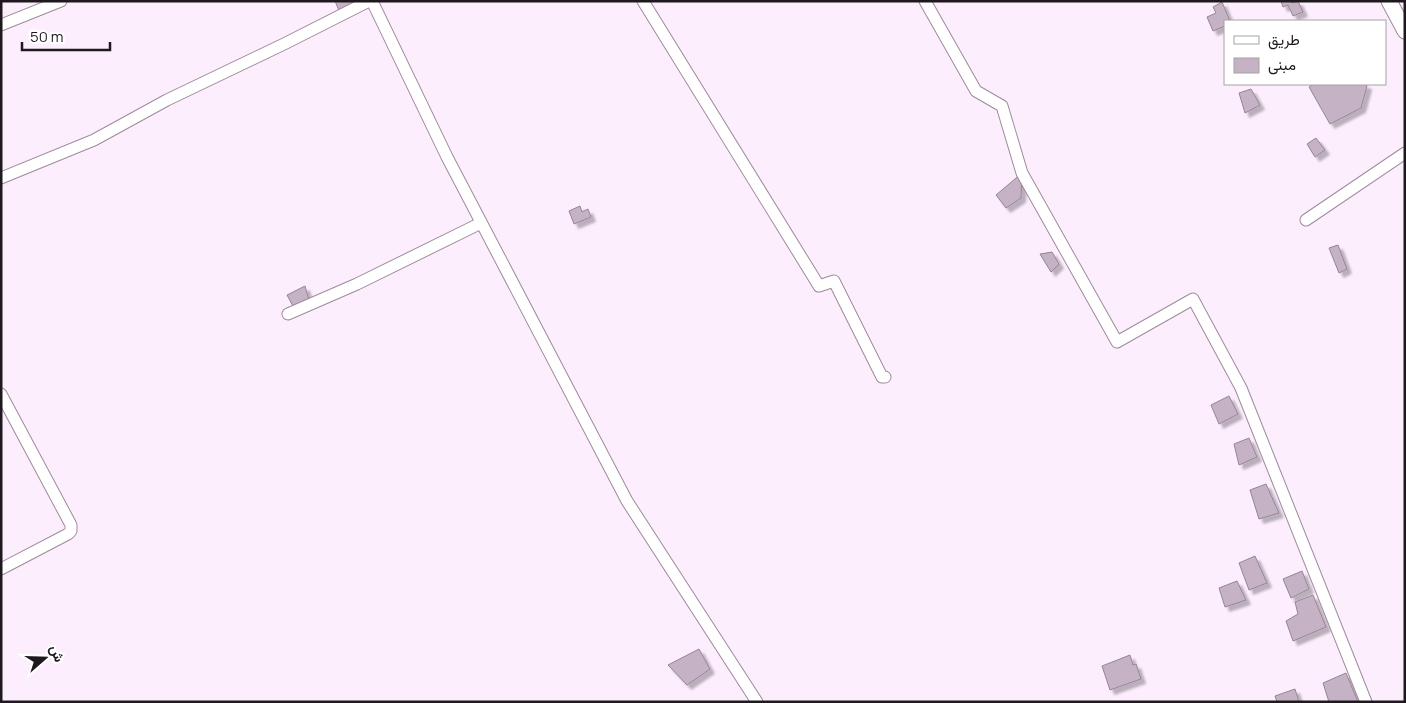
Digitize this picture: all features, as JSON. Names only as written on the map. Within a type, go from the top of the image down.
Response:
[{"type":"main road","points":[[1389,1],[1405,31]]},
{"type":"street","points":[[1,24],[61,1]]},
{"type":"street","points":[[1,178],[94,140],[167,100],[371,1],[447,157],[627,501],[757,702]]},
{"type":"street","points":[[643,1],[819,286],[834,281],[882,377],[885,377]]},
{"type":"street","points":[[925,1],[976,91],[1002,106],[1022,173],[1117,342],[1193,299],[1241,388],[1366,702]]},
{"type":"street","points":[[1306,220],[1405,153]]},
{"type":"street","points":[[288,314],[356,284],[481,223]]},
{"type":"street","points":[[1,394],[71,526],[68,534],[1,569]]},
{"type":"building","points":[[335,1],[354,1],[356,6],[340,13]]},
{"type":"building","points":[[1281,1],[1292,1],[1292,3],[1298,1],[1303,12],[1293,16],[1288,5],[1283,7]]},
{"type":"building","points":[[1222,2],[1230,20],[1224,20],[1224,26],[1213,31],[1207,17],[1216,13],[1213,7]]},
{"type":"building","points":[[1312,85],[1367,86],[1361,108],[1330,124],[1309,87]]},
{"type":"building","points":[[1251,89],[1260,105],[1245,113],[1239,93]]},
{"type":"building","points":[[1316,138],[1325,150],[1315,157],[1307,144]]},
{"type":"building","points":[[1022,173],[1021,198],[1006,208],[996,195]]},
{"type":"building","points":[[580,206],[582,212],[588,209],[591,217],[574,224],[569,211]]},
{"type":"building","points":[[1338,245],[1347,269],[1339,273],[1329,248]]},
{"type":"building","points":[[1052,252],[1059,264],[1051,272],[1040,254]]},
{"type":"building","points":[[305,286],[309,300],[294,308],[287,295]]},
{"type":"building","points":[[1229,396],[1238,414],[1219,424],[1211,405]]},
{"type":"building","points":[[1249,438],[1257,457],[1239,465],[1234,444]]},
{"type":"building","points":[[1266,484],[1279,513],[1259,519],[1250,490]]},
{"type":"building","points":[[1255,556],[1267,583],[1249,590],[1239,563]]},
{"type":"building","points":[[1302,571],[1309,589],[1291,598],[1283,579]]},
{"type":"building","points":[[1237,581],[1246,600],[1225,607],[1219,588]]},
{"type":"building","points":[[1313,595],[1326,627],[1293,641],[1286,621],[1298,614],[1295,602]]},
{"type":"building","points":[[699,649],[710,669],[687,685],[668,665]]},
{"type":"building","points":[[1130,655],[1133,665],[1136,664],[1141,679],[1110,690],[1102,666]]},
{"type":"building","points":[[1346,673],[1358,702],[1329,702],[1323,683]]},
{"type":"building","points":[[1295,689],[1299,702],[1277,702],[1275,696]]}]
